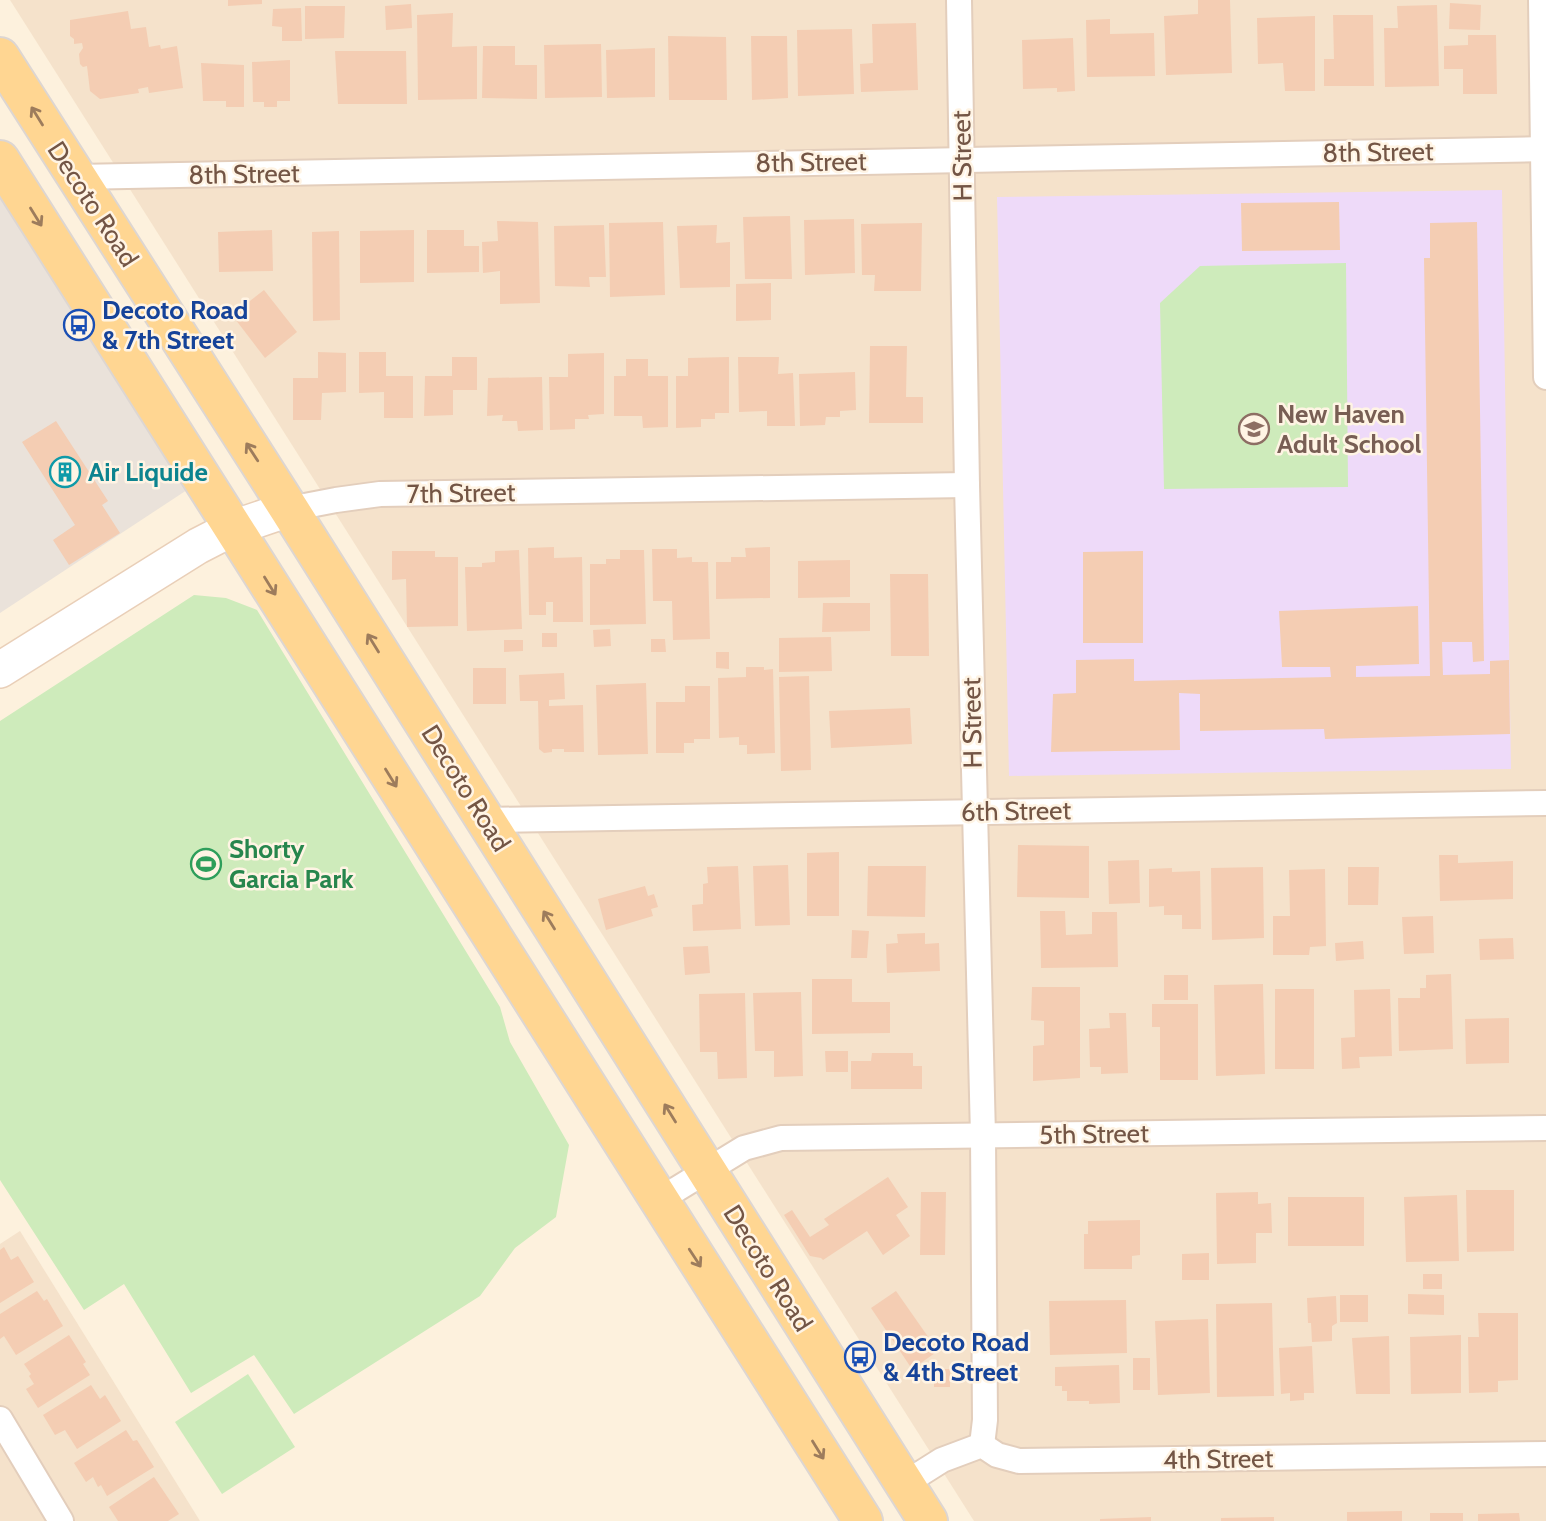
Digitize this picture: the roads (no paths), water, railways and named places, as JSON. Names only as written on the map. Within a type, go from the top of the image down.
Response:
[{"type":"main road","name":"Decoto Road","points":[[0,57],[928,1521]]},
{"type":"main road","name":"Decoto Road","points":[[0,160],[863,1521]]},
{"type":"street","name":"H Street","points":[[959,0],[967,485],[983,1136],[985,1420],[982,1445]]},
{"type":"street","points":[[1541,0],[1546,377]]},
{"type":"street","name":"8th Street","points":[[76,177],[1544,149]]},
{"type":"street","name":"7th Street","points":[[0,670],[198,546],[233,528],[289,509],[336,500],[380,494],[967,485]]},
{"type":"street","name":"6th Street","points":[[486,820],[1546,803]]},
{"type":"street","name":"5th Street","points":[[659,1200],[744,1148],[781,1138],[1546,1128]]},
{"type":"street","points":[[0,1419],[61,1521]]},
{"type":"street","points":[[904,1484],[942,1460],[982,1445]]},
{"type":"street","name":"4th Street","points":[[982,1445],[997,1455],[1019,1461],[1546,1454]]},
{"type":"place","name":"Decoto Road & 7th Street","points":[[79,325]]},
{"type":"place","name":"New Haven Adult School","points":[[1254,429]]},
{"type":"place","name":"Air Liquide","points":[[65,472]]},
{"type":"place","name":"Shorty Garcia Park","points":[[206,864]]},
{"type":"place","name":"Decoto Road & 4th Street","points":[[860,1357]]}]
